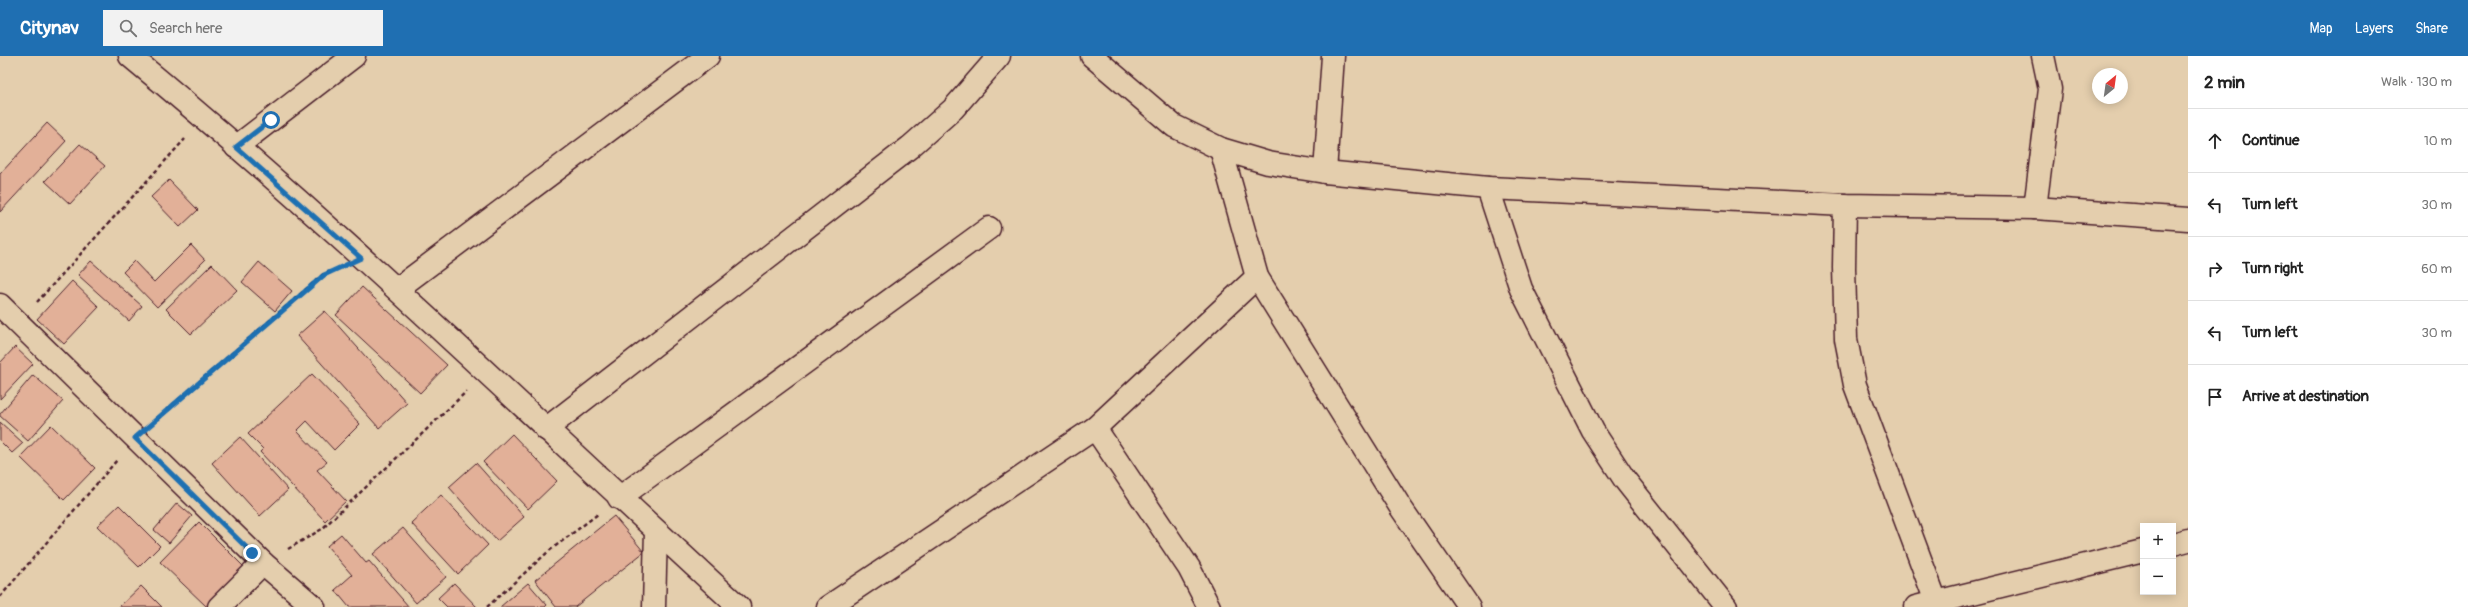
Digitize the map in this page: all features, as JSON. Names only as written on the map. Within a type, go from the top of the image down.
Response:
[{"type":"street","points":[[130,56],[205,118],[397,289],[619,498],[739,607]]},
{"type":"street","points":[[236,147],[354,56]]},
{"type":"street","points":[[397,289],[708,56]]},
{"type":"street","points":[[546,429],[910,148],[953,109],[999,56]]},
{"type":"street","points":[[1092,56],[1174,126],[1221,149],[1268,163],[1325,172],[1488,188],[1845,206],[2035,208],[2188,219]]},
{"type":"street","points":[[1325,172],[1333,56]]},
{"type":"street","points":[[2035,208],[2050,89],[2044,56]]},
{"type":"street","points":[[1221,149],[1258,278],[1401,508],[1469,607]]},
{"type":"street","points":[[1488,188],[1522,289],[1593,431],[1626,480],[1726,607]]},
{"type":"street","points":[[1845,206],[1844,268],[1846,339],[1855,385],[1915,543],[1929,605],[2140,552]]},
{"type":"street","points":[[619,498],[989,228]]},
{"type":"street","points":[[828,607],[1095,428],[1258,278]]},
{"type":"street","points":[[0,305],[263,563],[314,607]]},
{"type":"street","points":[[1095,428],[1188,568],[1209,607]]},
{"type":"street","points":[[654,607],[656,531]]},
{"type":"street","points":[[2176,543],[2188,540]]},
{"type":"street","points":[[219,607],[263,563]]},
{"type":"path","points":[[19,323],[205,118]]},
{"type":"path","points":[[0,597],[135,438],[324,275],[361,258]]},
{"type":"path","points":[[263,563],[322,529],[450,406],[487,374]]},
{"type":"path","points":[[487,607],[548,551],[619,498]]},
{"type":"building","points":[[47,123],[66,141],[0,212],[0,174]]},
{"type":"building","points":[[80,144],[105,166],[70,204],[45,181]]},
{"type":"building","points":[[169,180],[198,210],[180,227],[151,197]]},
{"type":"building","points":[[191,245],[205,260],[157,307],[123,272],[134,261],[154,282]]},
{"type":"building","points":[[91,261],[142,306],[129,321],[78,275]]},
{"type":"building","points":[[259,262],[292,291],[275,311],[242,282]]},
{"type":"building","points":[[212,264],[237,290],[191,334],[166,309]]},
{"type":"building","points":[[72,281],[99,307],[64,344],[37,319]]},
{"type":"building","points":[[362,287],[447,365],[420,393],[336,315]]},
{"type":"building","points":[[325,311],[407,403],[379,428],[297,336]]},
{"type":"building","points":[[15,347],[33,364],[0,399],[0,363]]},
{"type":"building","points":[[312,374],[360,424],[334,450],[307,421],[297,431],[327,462],[317,470],[346,501],[325,521],[260,452],[263,449],[248,434]]},
{"type":"building","points":[[33,375],[63,401],[28,441],[0,416],[0,414]]},
{"type":"building","points":[[0,422],[23,443],[12,453],[0,441]]},
{"type":"building","points":[[51,425],[95,468],[64,500],[20,457]]},
{"type":"building","points":[[512,434],[557,481],[528,509],[483,462]]},
{"type":"building","points":[[240,437],[288,490],[260,516],[212,463]]},
{"type":"building","points":[[476,463],[524,517],[497,541],[449,487]]},
{"type":"building","points":[[441,495],[488,545],[458,574],[411,523]]},
{"type":"building","points":[[177,503],[192,516],[169,543],[154,530]]},
{"type":"building","points":[[119,505],[160,546],[139,567],[97,526]]},
{"type":"building","points":[[614,516],[644,552],[575,607],[556,607],[535,580]]},
{"type":"building","points":[[199,522],[245,568],[207,607],[160,562]]},
{"type":"building","points":[[403,528],[446,577],[416,603],[373,554]]},
{"type":"building","points":[[341,534],[366,563],[369,561],[409,607],[349,607],[335,590],[352,575],[327,546]]},
{"type":"building","points":[[454,583],[477,607],[447,607],[438,598]]},
{"type":"building","points":[[528,583],[547,605],[545,607],[500,607]]},
{"type":"building","points":[[141,586],[162,607],[119,607]]},
{"type":"route","points":[[252,553],[135,438],[324,275],[361,258],[236,147],[271,120]]}]
